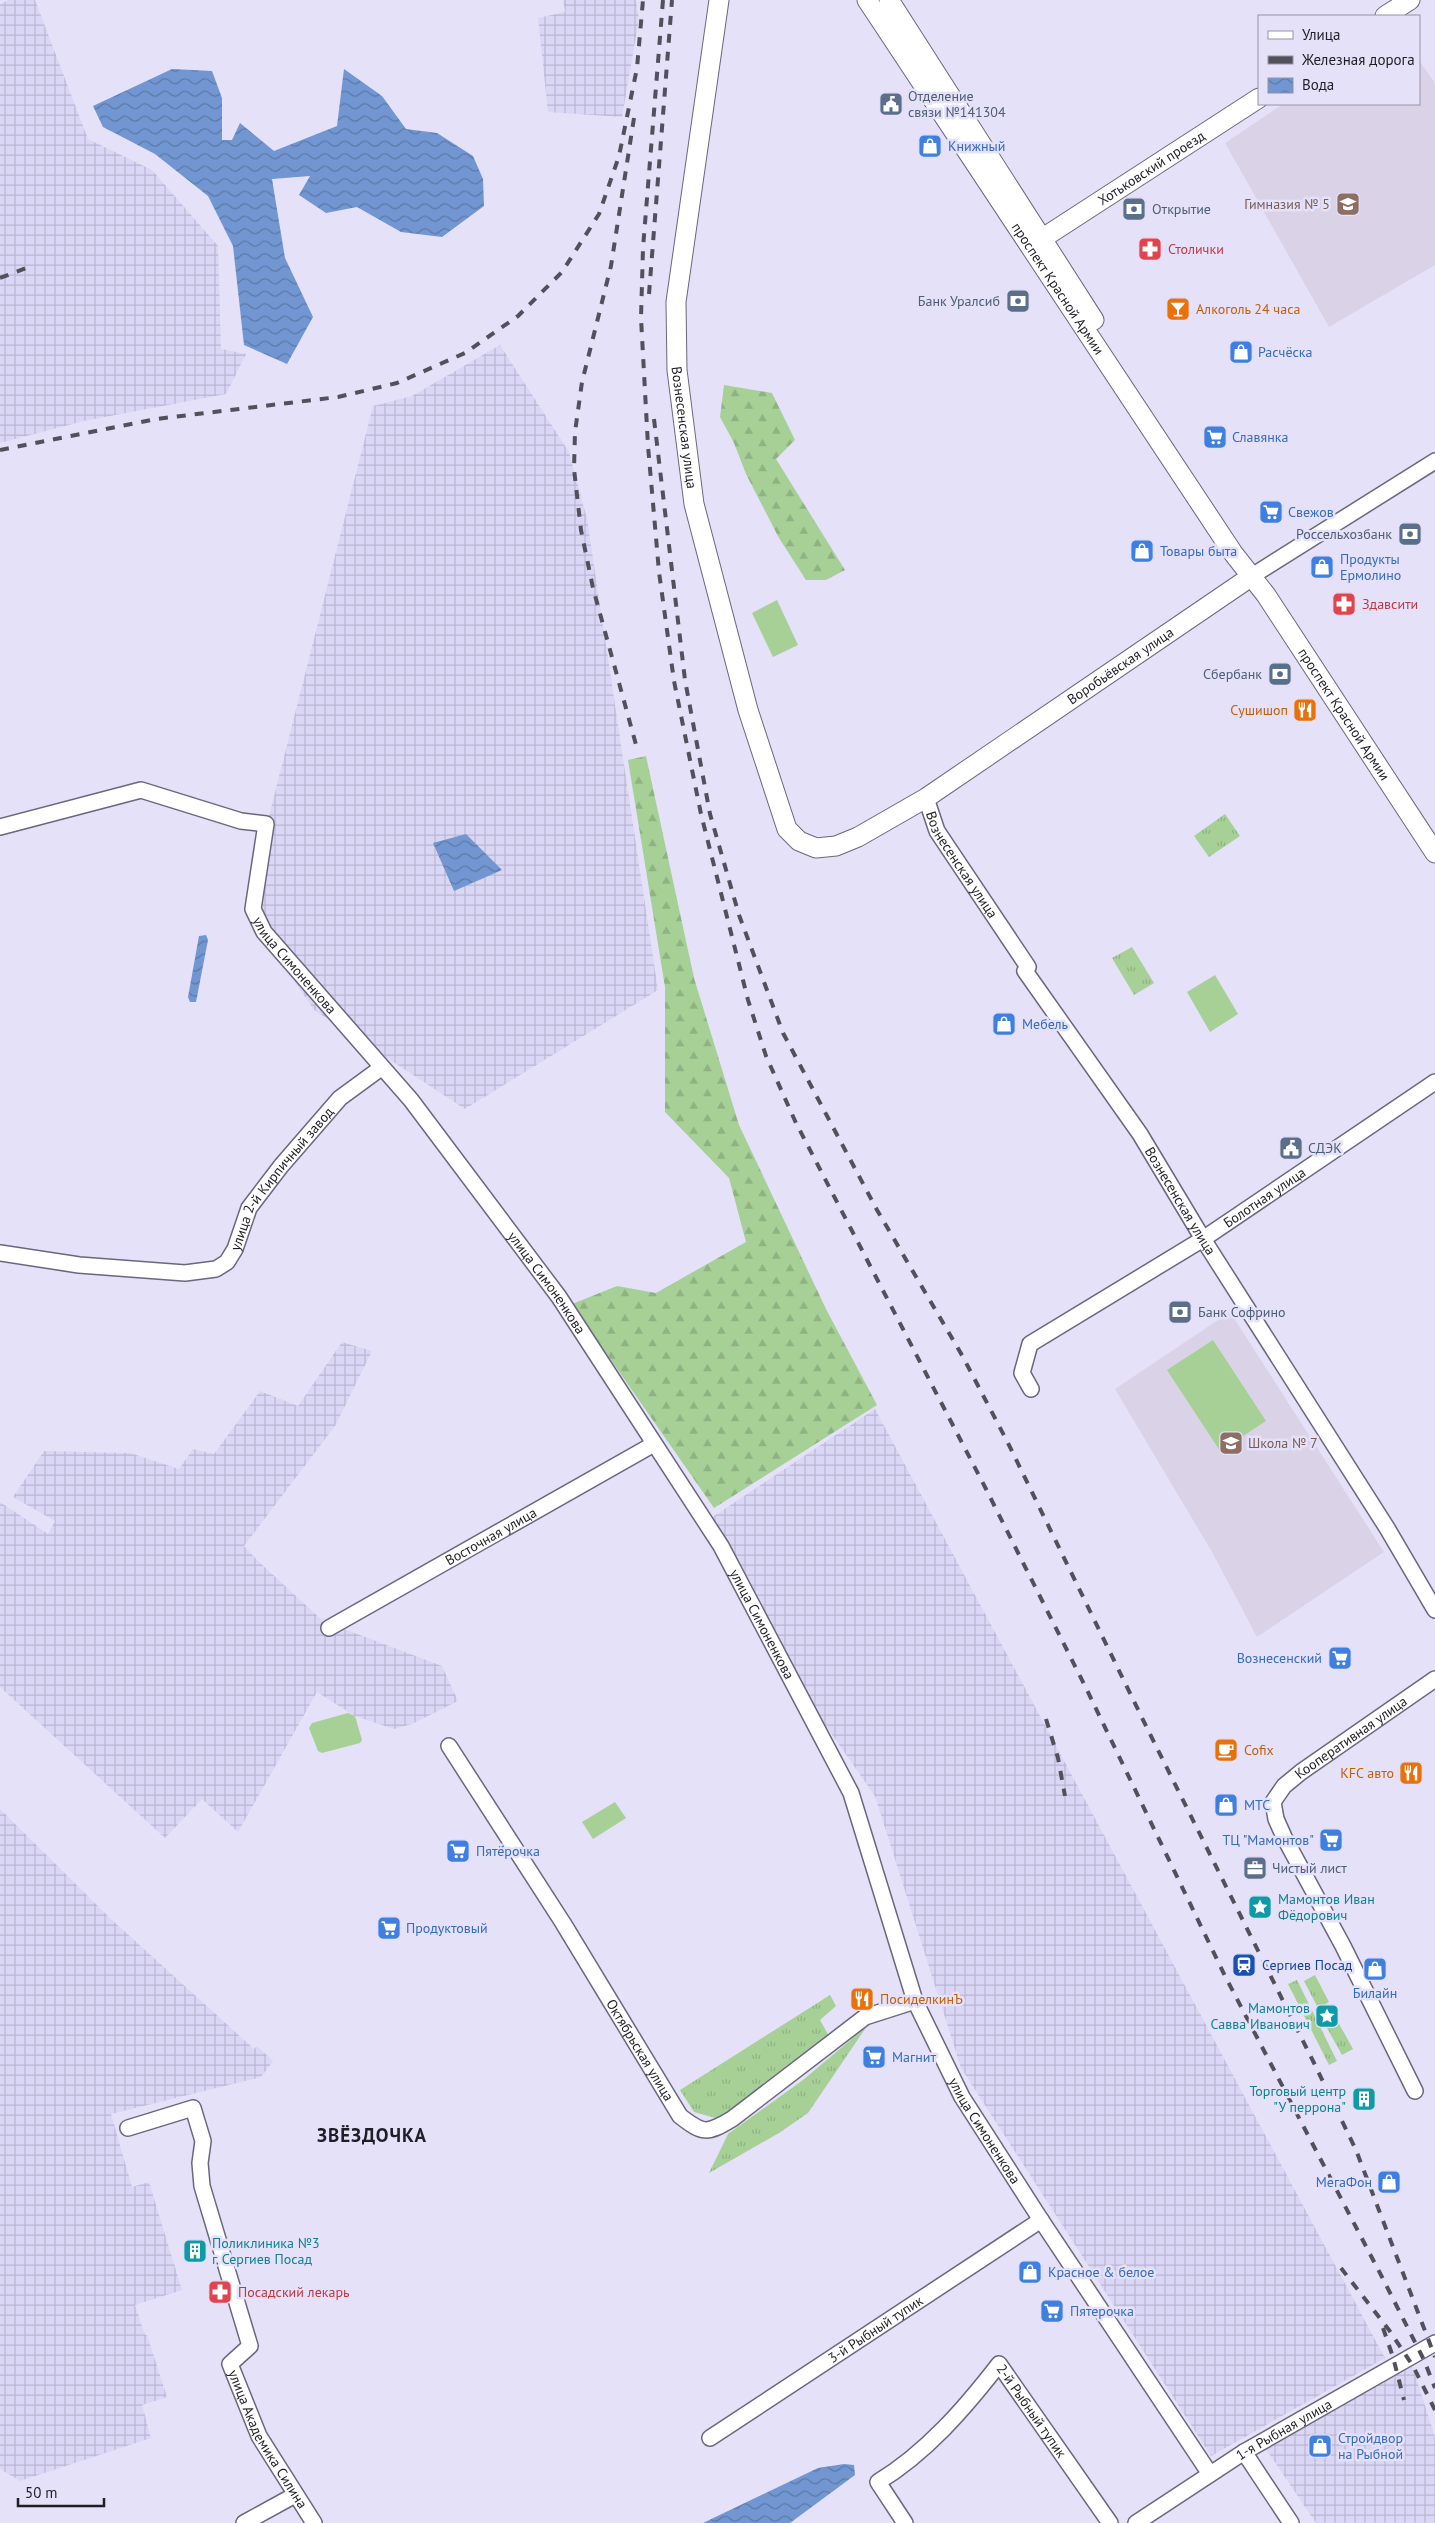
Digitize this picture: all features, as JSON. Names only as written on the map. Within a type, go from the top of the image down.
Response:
[{"type":"main road","name":"Вознесенская улица","points":[[719,0],[676,302],[677,370],[694,504],[701,532],[751,719],[787,829],[799,841]]},
{"type":"main road","name":"проспект Красной Армии","points":[[867,0],[1233,553],[1252,576],[1435,853]]},
{"type":"main road","name":"проспект Красной Армии","points":[[889,0],[1043,238],[1161,428],[1240,549],[1252,576]]},
{"type":"main road","points":[[1387,15],[1408,1]]},
{"type":"main road","name":"Хотьковский проезд","points":[[1043,238],[1258,99]]},
{"type":"main road","name":"Воробьёвская улица","points":[[799,841],[816,848],[836,846],[858,837],[926,798],[1252,576]]},
{"type":"street","name":"Воробьёвская улица","points":[[1252,576],[1435,461]]},
{"type":"street","name":"улица Симоненкова","points":[[0,827],[141,790],[241,821],[266,824],[252,909],[264,932],[381,1068],[411,1100],[559,1297],[721,1546],[851,1794],[915,2001],[962,2097],[1041,2220],[1210,2474]]},
{"type":"street","name":"Вознесенская улица","points":[[926,798],[937,831],[1028,967],[1025,971],[1140,1134],[1203,1239],[1387,1528],[1435,1610]]},
{"type":"street","name":"улица 2-й Кирпичный завод","points":[[0,1253],[79,1265],[185,1273],[216,1269],[227,1262],[235,1249],[249,1208],[282,1166],[340,1098],[381,1068]]},
{"type":"street","name":"Болотная улица","points":[[1031,1389],[1022,1373],[1030,1344],[1203,1239],[1435,1082]]},
{"type":"street","name":"Восточная улица","points":[[329,1628],[654,1444]]},
{"type":"street","name":"Кооперативная улица","points":[[1415,2091],[1343,1946],[1284,1837],[1276,1819],[1273,1802],[1284,1786],[1301,1772],[1435,1679]]},
{"type":"street","name":"Октябрьская улица","points":[[449,1746],[563,1922],[680,2116],[697,2129],[715,2130],[732,2119],[865,2017],[915,2001]]},
{"type":"street","name":"улица Академика Силина","points":[[128,2128],[193,2108],[203,2141],[200,2163],[202,2186],[250,2346],[230,2364],[259,2436],[314,2523]]},
{"type":"street","name":"3-й Рыбный тупик","points":[[710,2438],[1041,2220]]},
{"type":"street","name":"1-я Рыбная улица","points":[[1136,2523],[1244,2452],[1435,2343]]},
{"type":"street","name":"2-й Рыбный тупик","points":[[905,2523],[878,2482],[897,2471],[968,2405],[999,2364],[1110,2523]]},
{"type":"street","points":[[1244,2452],[1291,2523]]},
{"type":"street","points":[[244,2523],[295,2495]]},
{"type":"shaded area","points":[[9,0],[35,0],[88,139],[152,170],[218,246],[221,349],[246,354],[226,394],[84,421],[0,443],[0,4]]},
{"type":"shaded area","points":[[563,0],[636,0],[639,19],[622,117],[548,112],[538,18],[565,12]]},
{"type":"shaded area","name":"Гимназия № 5","points":[[1420,61],[1435,83],[1435,265],[1329,327],[1225,143],[1282,105],[1420,105]]},
{"type":"shaded area","points":[[500,345],[569,452],[587,519],[658,990],[465,1109],[314,1010],[247,910],[373,406],[412,396]]},
{"type":"shaded area","name":"Школа № 7","points":[[1230,1312],[1384,1552],[1257,1637],[1212,1552],[1115,1389]]},
{"type":"shaded area","points":[[342,1342],[372,1351],[335,1426],[244,1546],[323,1621],[442,1666],[458,1701],[412,1724],[394,1729],[355,1716],[317,1692],[238,1832],[202,1799],[165,1838],[0,1687],[0,1502],[48,1534],[55,1521],[13,1497],[44,1451],[130,1453],[179,1469],[193,1449],[214,1454],[260,1391],[298,1406]]},
{"type":"shaded area","points":[[875,1409],[1385,2358],[1211,2456],[961,2068],[875,1796],[786,1669],[711,1518]]},
{"type":"shaded area","points":[[0,1809],[111,1919],[254,2049],[257,2046],[273,2061],[261,2077],[111,2114],[132,2187],[149,2182],[182,2290],[135,2305],[167,2397],[142,2405],[151,2438],[20,2481],[0,2469]]},
{"type":"shaded area","points":[[1412,2365],[1435,2437],[1435,2523],[1316,2523],[1266,2449]]},
{"type":"green space","points":[[724,385],[772,393],[795,440],[776,459],[845,570],[826,580],[806,580],[779,538],[746,474],[734,443],[720,417]]},
{"type":"green space","points":[[777,600],[798,645],[773,657],[752,613]]},
{"type":"green space","points":[[646,756],[694,978],[739,1125],[826,1309],[877,1405],[714,1508],[572,1304],[617,1286],[656,1293],[746,1242],[729,1178],[665,1112],[665,987],[628,760]]},
{"type":"green space","points":[[1225,814],[1240,836],[1209,857],[1194,836]]},
{"type":"green space","points":[[1132,947],[1154,983],[1134,995],[1112,958]]},
{"type":"green space","points":[[1215,975],[1238,1014],[1210,1032],[1187,992]]},
{"type":"green space","points":[[1213,1340],[1266,1421],[1220,1451],[1167,1370]]},
{"type":"green space","points":[[348,1713],[355,1716],[362,1740],[360,1743],[322,1753],[318,1751],[309,1728],[312,1723]]},
{"type":"green space","points":[[615,1802],[626,1818],[593,1839],[582,1822]]},
{"type":"green space","points":[[1315,1975],[1329,2002],[1318,2008],[1304,1981]]},
{"type":"green space","points":[[1297,1980],[1337,2061],[1329,2065],[1288,1984]]},
{"type":"green space","points":[[830,1995],[836,2006],[820,2020],[830,2038],[759,2093],[719,2119],[694,2112],[680,2090]]},
{"type":"green space","points":[[1338,2022],[1353,2049],[1342,2055],[1327,2028]]},
{"type":"green space","points":[[867,2026],[808,2113],[779,2133],[709,2173],[728,2134],[803,2080]]},
{"type":"water","points":[[172,69],[212,71],[222,98],[222,140],[232,140],[240,123],[274,151],[337,126],[344,69],[382,96],[406,129],[437,133],[473,156],[483,179],[484,206],[442,237],[401,232],[357,207],[326,213],[299,195],[310,176],[272,179],[285,258],[313,317],[287,364],[244,345],[233,246],[208,196],[155,154],[103,127],[93,106]]},
{"type":"water","points":[[466,834],[502,870],[454,891],[433,843]]},
{"type":"water","points":[[206,935],[208,940],[196,1002],[190,1002],[188,997],[199,936]]},
{"type":"water","points":[[844,2464],[854,2465],[855,2475],[790,2523],[703,2523],[818,2468]]},
{"type":"railway","points":[[0,450],[156,419],[338,397],[397,383],[465,353],[518,316],[562,272],[599,214],[619,156],[637,68],[643,0]]},
{"type":"railway","points":[[663,0],[643,248],[641,318],[648,446],[659,572],[674,681],[701,814],[748,1000],[766,1056],[796,1123],[986,1489],[1086,1688],[1225,1976],[1382,2277],[1424,2360],[1435,2388]]},
{"type":"railway","points":[[649,294],[672,0]]},
{"type":"railway","points":[[634,118],[611,266],[582,382],[575,432],[574,469],[581,530],[593,588],[638,752]]},
{"type":"railway","points":[[0,278],[26,268]]},
{"type":"railway","points":[[654,419],[685,680],[710,814],[739,915],[783,1033],[877,1210],[963,1357],[1008,1443],[1314,2063],[1356,2150],[1435,2357]]},
{"type":"railway","points":[[1046,1719],[1058,1758],[1065,1796]]},
{"type":"railway","points":[[1341,2268],[1389,2330],[1413,2366],[1435,2410]]},
{"type":"railway","points":[[1383,2328],[1404,2400]]},
{"type":"place","name":"Отделение связи №141304","points":[[891,104]]},
{"type":"place","name":"Книжный","points":[[930,146]]},
{"type":"place","name":"Гимназия № 5","points":[[1348,204]]},
{"type":"place","name":"Открытие","points":[[1134,209]]},
{"type":"place","name":"Столички","points":[[1150,249]]},
{"type":"place","name":"Банк Уралсиб","points":[[1018,301]]},
{"type":"place","name":"Алкоголь 24 часа","points":[[1178,309]]},
{"type":"place","name":"Расчёска","points":[[1241,352]]},
{"type":"place","name":"Славянка","points":[[1215,437]]},
{"type":"place","name":"Свежов","points":[[1271,512]]},
{"type":"place","name":"Россельхозбанк","points":[[1410,534]]},
{"type":"place","name":"Товары быта","points":[[1142,551]]},
{"type":"place","name":"Продукты Ермолино","points":[[1322,567]]},
{"type":"place","name":"Здавсити","points":[[1344,604]]},
{"type":"place","name":"Сбербанк","points":[[1280,674]]},
{"type":"place","name":"Сушишоп","points":[[1305,710]]},
{"type":"place","name":"Мебель","points":[[1004,1024]]},
{"type":"place","name":"СДЭК","points":[[1291,1148]]},
{"type":"place","name":"Банк Софрино","points":[[1180,1312]]},
{"type":"place","name":"Школа № 7","points":[[1231,1443]]},
{"type":"place","name":"Вознесенский","points":[[1340,1658]]},
{"type":"place","name":"Cofix","points":[[1226,1750]]},
{"type":"place","name":"KFC авто","points":[[1411,1773]]},
{"type":"place","name":"МТС","points":[[1226,1805]]},
{"type":"place","name":"ТЦ \"Мамонтов\"","points":[[1331,1840]]},
{"type":"place","name":"Пятёрочка","points":[[458,1851]]},
{"type":"place","name":"Чистый лист","points":[[1255,1868]]},
{"type":"place","name":"Мамонтов Иван Фёдорович","points":[[1260,1907]]},
{"type":"place","name":"Продуктовый","points":[[389,1928]]},
{"type":"place","name":"Сергиев Посад","points":[[1244,1965]]},
{"type":"place","name":"Билайн","points":[[1375,1969]]},
{"type":"place","name":"ПосиделкинЪ","points":[[862,1999]]},
{"type":"place","name":"Мамонтов Савва Иванович","points":[[1327,2016]]},
{"type":"place","name":"Магнит","points":[[874,2057]]},
{"type":"place","name":"Торговый центр \"У перрона\"","points":[[1364,2099]]},
{"type":"place","name":"МегаФон","points":[[1389,2182]]},
{"type":"place","name":"Поликлиника №3 г. Сергиев Посад","points":[[195,2251]]},
{"type":"place","name":"Красное & белое","points":[[1030,2272]]},
{"type":"place","name":"Посадский лекарь","points":[[220,2292]]},
{"type":"place","name":"Пятерочка","points":[[1052,2311]]},
{"type":"place","name":"Стройдвор на Рыбной","points":[[1320,2446]]},
{"type":"district","name":"ЗВЁЗДОЧКА","points":[[372,2135]]}]
